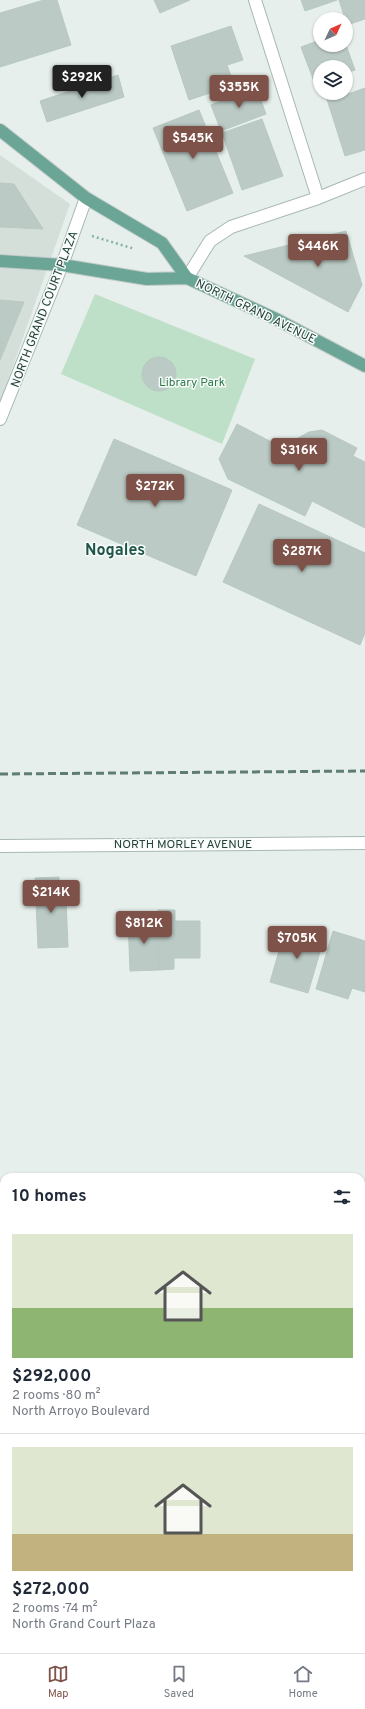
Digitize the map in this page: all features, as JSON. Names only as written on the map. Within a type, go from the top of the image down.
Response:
[{"type":"main road","points":[[0,130],[86,198],[162,243],[187,278]]},
{"type":"main road","name":"NORTH GRAND AVENUE","points":[[0,261],[62,265],[147,279],[187,278],[276,319],[365,366]]},
{"type":"street","points":[[255,0],[318,198]]},
{"type":"street","points":[[187,278],[210,241],[231,227],[318,198],[365,179]]},
{"type":"street","name":"NORTH GRAND COURT PLAZA","points":[[0,419],[62,265],[86,198]]},
{"type":"street","name":"NORTH MORLEY AVENUE","points":[[0,846],[365,843]]},
{"type":"path","points":[[88,234],[140,251]]},
{"type":"shaded area","points":[[0,155],[70,204],[0,403]]},
{"type":"green space","name":"Library Park","points":[[95,294],[255,359],[222,444],[61,374]]},
{"type":"building","points":[[44,0],[57,0],[71,45],[0,67],[0,13]]},
{"type":"building","points":[[154,0],[190,0],[160,13]]},
{"type":"building","points":[[301,0],[337,0],[305,11]]},
{"type":"building","points":[[339,0],[365,0],[365,19],[353,23],[353,12],[343,12]]},
{"type":"building","points":[[231,26],[243,60],[227,65],[234,85],[189,100],[171,46]]},
{"type":"building","points":[[313,43],[313,52],[349,52],[351,60],[313,60],[313,79],[301,47]]},
{"type":"building","points":[[118,75],[124,97],[47,122],[40,101]]},
{"type":"building","points":[[256,87],[266,114],[221,131],[211,105]]},
{"type":"building","points":[[365,88],[365,150],[345,156],[327,100],[353,100],[353,92]]},
{"type":"building","points":[[199,110],[233,193],[187,211],[153,128]]},
{"type":"building","points":[[262,119],[283,176],[242,190],[222,133]]},
{"type":"building","points":[[0,183],[14,184],[43,229],[0,227]]},
{"type":"building","points":[[346,231],[362,285],[348,312],[244,256]]},
{"type":"building","points":[[0,300],[24,302],[0,360]]},
{"type":"building","points":[[159,357],[171,362],[176,374],[171,386],[159,391],[147,386],[142,374],[147,362]]},
{"type":"building","points":[[237,424],[285,449],[291,442],[309,432],[322,430],[357,448],[353,456],[365,462],[365,528],[312,501],[305,516],[228,479],[219,459]]},
{"type":"building","points":[[114,439],[232,490],[196,576],[77,525]]},
{"type":"building","points":[[259,504],[365,553],[365,633],[360,645],[223,582]]},
{"type":"building","points":[[59,877],[60,897],[66,900],[68,947],[38,948],[35,878]]},
{"type":"building","points":[[158,910],[175,910],[175,921],[200,921],[200,958],[174,958],[174,969],[159,970]]},
{"type":"building","points":[[157,919],[159,970],[130,971],[128,920]]},
{"type":"building","points":[[286,927],[324,938],[308,993],[270,982]]},
{"type":"building","points":[[333,931],[365,941],[365,992],[352,988],[348,999],[316,989]]},
{"type":"railway","points":[[0,774],[365,771]]},
{"type":"district","name":"Nogales","points":[[115,549]]}]
